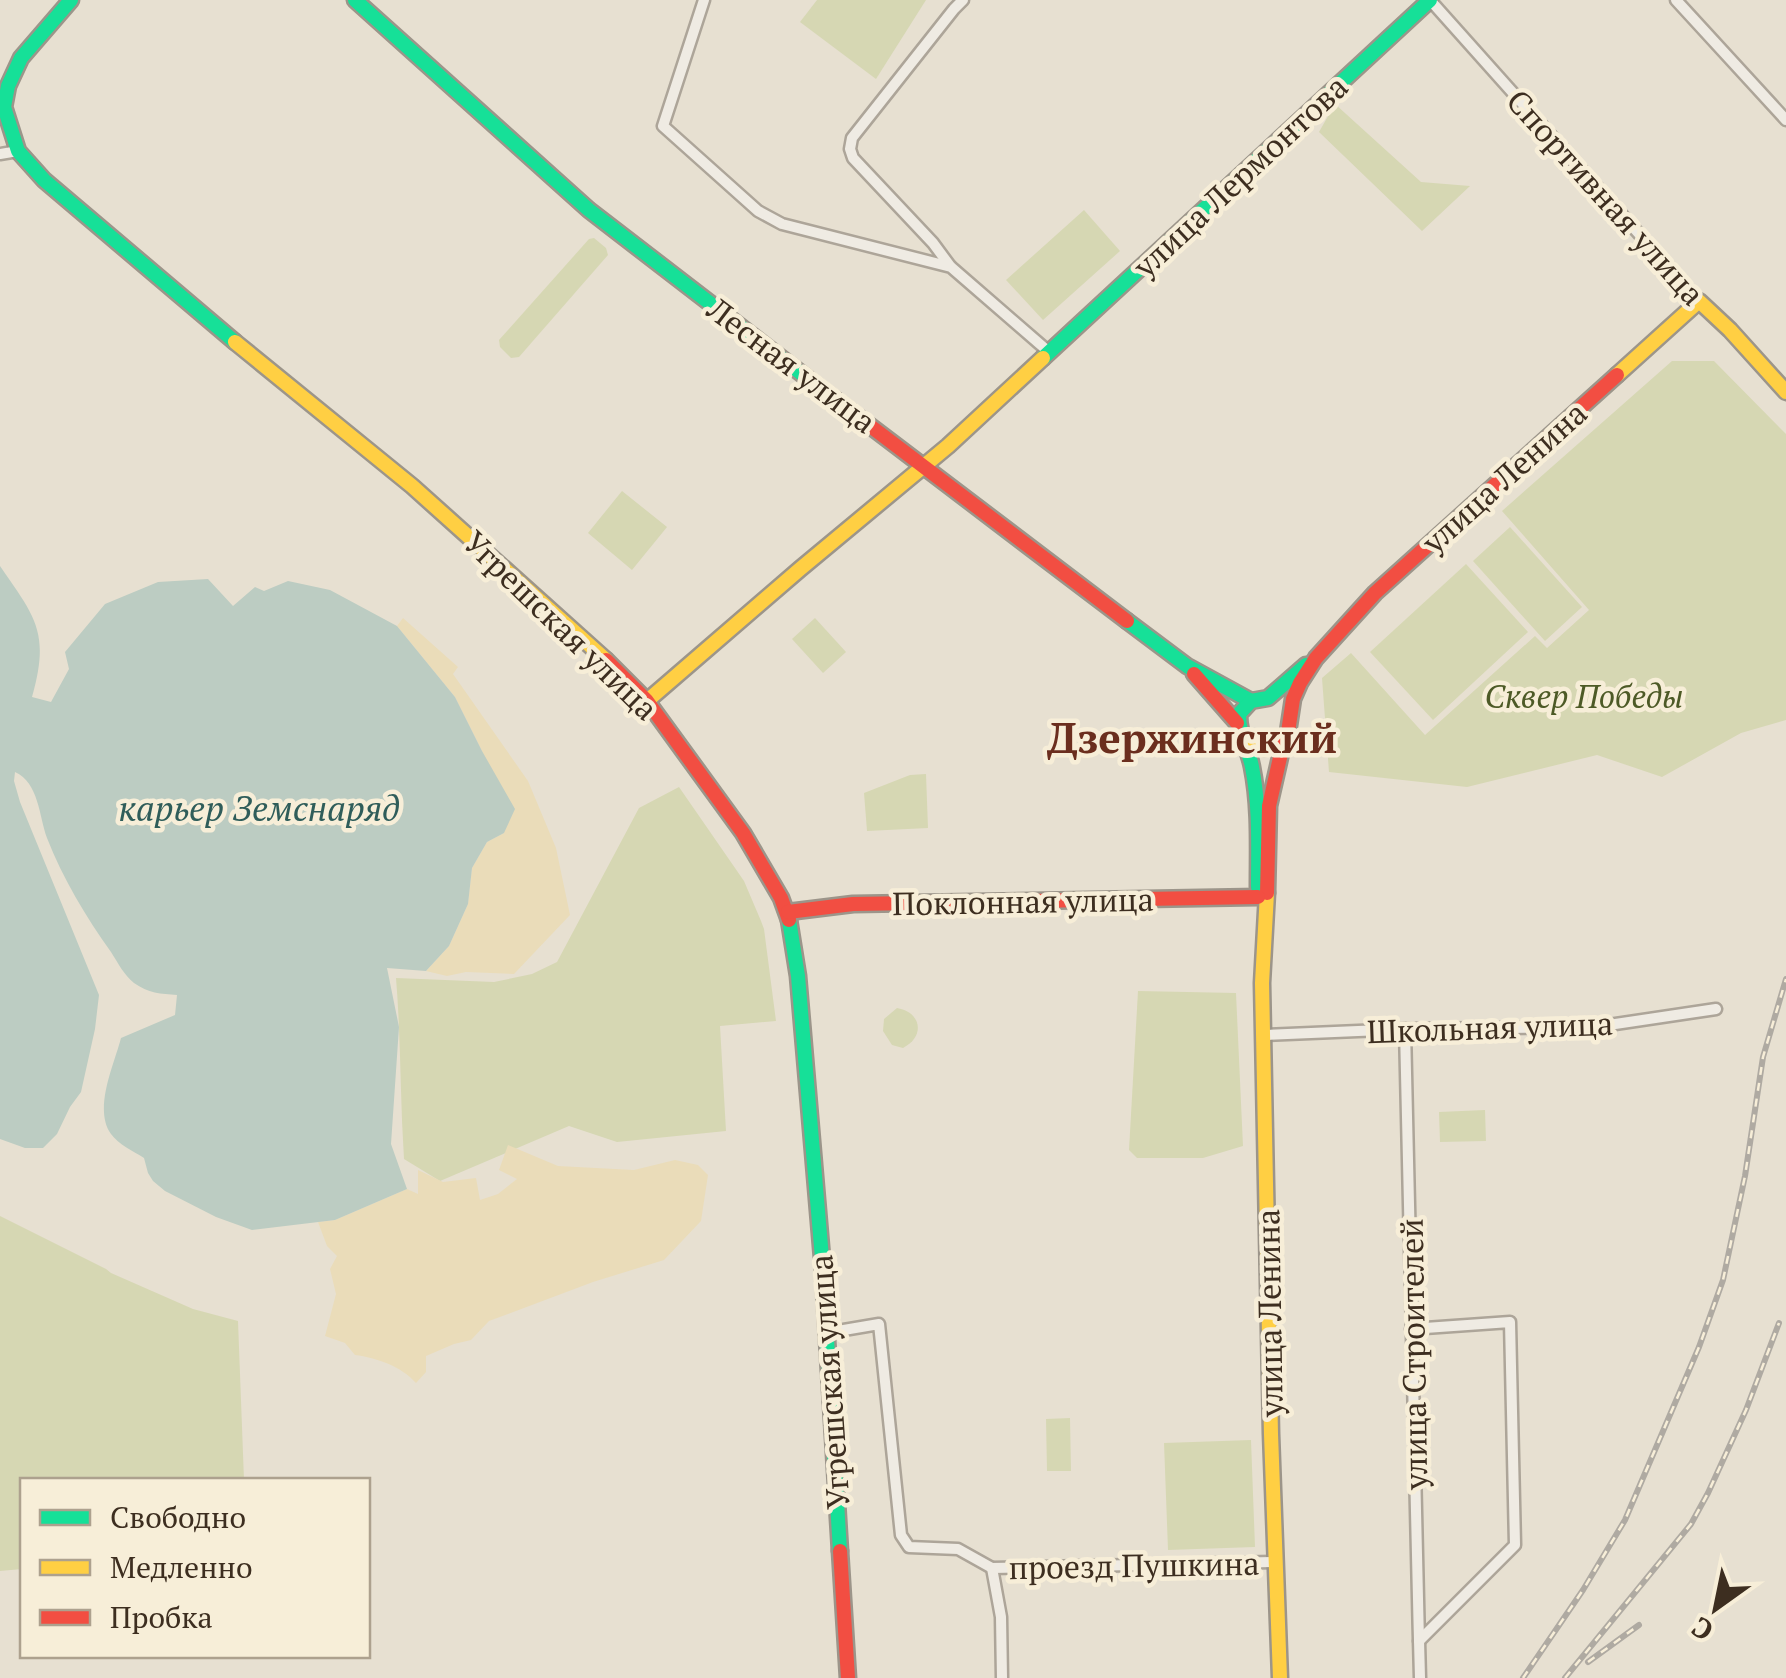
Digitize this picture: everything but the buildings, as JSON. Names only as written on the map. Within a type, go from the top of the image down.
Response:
[{"type":"street","name":"Угрешская улица","points":[[71,0],[21,58],[8,86],[4,107],[18,150],[44,180],[493,556],[647,701],[743,833],[788,912],[798,976],[826,1333],[848,1678]]},
{"type":"street","name":"Лесная улица","points":[[355,0],[589,210],[1186,666],[1251,701]]},
{"type":"street","points":[[704,0],[664,126],[758,211],[782,224],[951,267]]},
{"type":"street","points":[[963,0],[852,138],[850,149],[853,158],[933,242],[951,267],[1049,352]]},
{"type":"street","name":"улица Лермонтова","points":[[647,701],[923,466],[1430,0]]},
{"type":"street","name":"Спортивная улица","points":[[1430,0],[1700,302],[1786,392]]},
{"type":"street","points":[[1676,0],[1786,120]]},
{"type":"street","points":[[0,154],[18,150]]},
{"type":"street","name":"улица Ленина","points":[[1251,701],[1268,698],[1316,658],[1375,592],[1700,302]]},
{"type":"street","name":"улица Ленина","points":[[1280,1678],[1271,1437],[1263,948],[1269,806],[1293,699],[1316,658]]},
{"type":"street","name":"улица Ленина","points":[[1186,666],[1237,724],[1252,765],[1258,806],[1258,919],[1263,948]]},
{"type":"street","points":[[1245,742],[1264,750],[1277,746],[1286,732],[1288,716],[1282,706],[1268,698]]},
{"type":"street","points":[[1237,724],[1239,714],[1251,701]]},
{"type":"street","name":"Поклонная улица","points":[[788,912],[854,904],[1258,897]]},
{"type":"street","name":"Школьная улица","points":[[1264,1035],[1595,1027],[1716,1009]]},
{"type":"street","name":"улица Строителей","points":[[1405,1030],[1420,1678]]},
{"type":"street","points":[[1411,1329],[1510,1322],[1514,1545],[1419,1641]]},
{"type":"street","points":[[826,1333],[880,1324],[901,1535],[909,1547],[958,1549],[992,1568],[1000,1617],[1002,1678]]},
{"type":"street","name":"проезд Пушкина","points":[[992,1568],[1276,1562]]},
{"type":"green space","points":[[817,0],[926,0],[876,79],[800,22]]},
{"type":"green space","points":[[1335,104],[1421,182],[1470,186],[1422,231],[1319,132]]},
{"type":"green space","points":[[1084,210],[1120,251],[1043,320],[1006,280]]},
{"type":"green space","points":[[594,238],[608,255],[519,357],[511,358],[500,347],[499,340]]},
{"type":"green space","name":"Сквер Победы","points":[[1672,361],[1714,361],[1786,434],[1786,720],[1741,733],[1662,777],[1597,755],[1467,787],[1329,772],[1322,678],[1351,653],[1425,735],[1535,636],[1547,648],[1589,610],[1502,511]]},
{"type":"green space","points":[[622,491],[667,527],[632,570],[588,533]]},
{"type":"green space","points":[[1510,527],[1582,607],[1545,641],[1473,561]]},
{"type":"green space","points":[[1466,564],[1528,632],[1433,720],[1370,652]]},
{"type":"green space","points":[[815,618],[846,652],[823,673],[792,639]]},
{"type":"green space","points":[[926,774],[928,828],[867,831],[864,793],[910,775]]},
{"type":"green space","points":[[679,787],[744,881],[764,929],[776,1021],[720,1026],[726,1131],[617,1142],[569,1126],[440,1181],[404,1159],[396,978],[494,982],[532,974],[557,962],[639,808]]},
{"type":"green space","points":[[1138,991],[1236,993],[1243,1146],[1203,1158],[1137,1158],[1129,1150]]},
{"type":"green space","points":[[897,1008],[911,1014],[918,1025],[915,1037],[903,1048],[892,1045],[883,1031],[884,1019]]},
{"type":"green space","points":[[1485,1110],[1486,1141],[1440,1142],[1439,1112]]},
{"type":"green space","points":[[0,1216],[111,1273],[193,1309],[238,1321],[244,1478],[20,1478],[20,1569],[0,1571]]},
{"type":"green space","points":[[1070,1418],[1071,1471],[1047,1471],[1046,1419]]},
{"type":"green space","points":[[1251,1440],[1255,1547],[1168,1550],[1164,1443]]},
{"type":"sand","points":[[403,618],[458,667],[453,674],[528,781],[556,848],[570,915],[514,974],[466,972],[447,976],[426,971],[449,946],[468,904],[472,868],[487,842],[504,833],[482,751],[455,697],[397,626]]},
{"type":"sand","points":[[508,1145],[558,1166],[634,1170],[675,1160],[698,1165],[708,1175],[701,1221],[664,1260],[489,1321],[471,1340],[426,1356],[426,1372],[416,1383],[396,1367],[355,1355],[345,1343],[325,1336],[336,1294],[330,1269],[337,1256],[327,1246],[318,1222],[335,1220],[407,1189],[418,1194],[418,1170],[443,1182],[476,1178],[480,1200],[498,1194],[517,1179],[499,1170]]},
{"type":"water","name":"карьер Земснаряд","points":[[0,566],[23,599],[36,627],[40,657],[32,697],[51,702],[69,669],[65,652],[105,604],[158,582],[208,579],[233,606],[255,587],[264,591],[288,581],[330,590],[397,626],[455,697],[515,809],[504,833],[487,842],[472,868],[468,904],[449,946],[426,971],[387,968],[399,1027],[391,1144],[407,1189],[335,1220],[252,1230],[216,1217],[153,1181],[144,1158],[111,1134],[104,1100],[121,1038],[175,1015],[177,995],[144,989],[124,973],[60,868],[34,792],[15,772],[20,802],[99,995],[81,1092],[57,1134],[43,1148],[25,1148],[0,1139]]},
{"type":"railway","points":[[1523,1678],[1625,1520],[1699,1347],[1723,1280],[1745,1176],[1763,1057],[1786,979]]},
{"type":"railway","points":[[1565,1678],[1691,1524],[1746,1410],[1779,1323]]},
{"type":"railway","points":[[1588,1662],[1639,1625]]},
{"type":"traffic: fast","points":[[71,0],[21,58],[8,86],[4,107],[18,151],[44,180],[235,342]]},
{"type":"traffic: fast","points":[[355,0],[589,210],[811,381]]},
{"type":"traffic: fast","points":[[1043,358],[1430,0]]},
{"type":"traffic: fast","points":[[1127,621],[1187,666],[1251,701]]},
{"type":"traffic: fast","points":[[1258,887],[1256,797],[1239,714],[1251,701],[1268,698],[1306,665]]},
{"type":"traffic: fast","points":[[789,920],[798,976],[822,1258],[840,1551]]},
{"type":"traffic: slow","points":[[1617,375],[1699,301],[1786,392]]},
{"type":"traffic: slow","points":[[235,342],[412,486],[606,660]]},
{"type":"traffic: slow","points":[[647,701],[948,446],[1043,358]]},
{"type":"traffic: slow","points":[[1245,742],[1265,748],[1284,740]]},
{"type":"traffic: slow","points":[[1267,893],[1262,983],[1280,1678]]},
{"type":"traffic: jam","points":[[1267,893],[1269,806],[1293,699],[1316,658],[1375,593],[1617,375]]},
{"type":"traffic: jam","points":[[811,381],[1127,621]]},
{"type":"traffic: jam","points":[[606,660],[647,701],[743,833],[781,898],[789,920]]},
{"type":"traffic: jam","points":[[1194,674],[1237,723]]},
{"type":"traffic: jam","points":[[788,912],[853,904],[1258,897]]},
{"type":"traffic: jam","points":[[840,1551],[848,1678]]},
{"type":"district","name":"Дзержинский","points":[[1192,737]]}]
